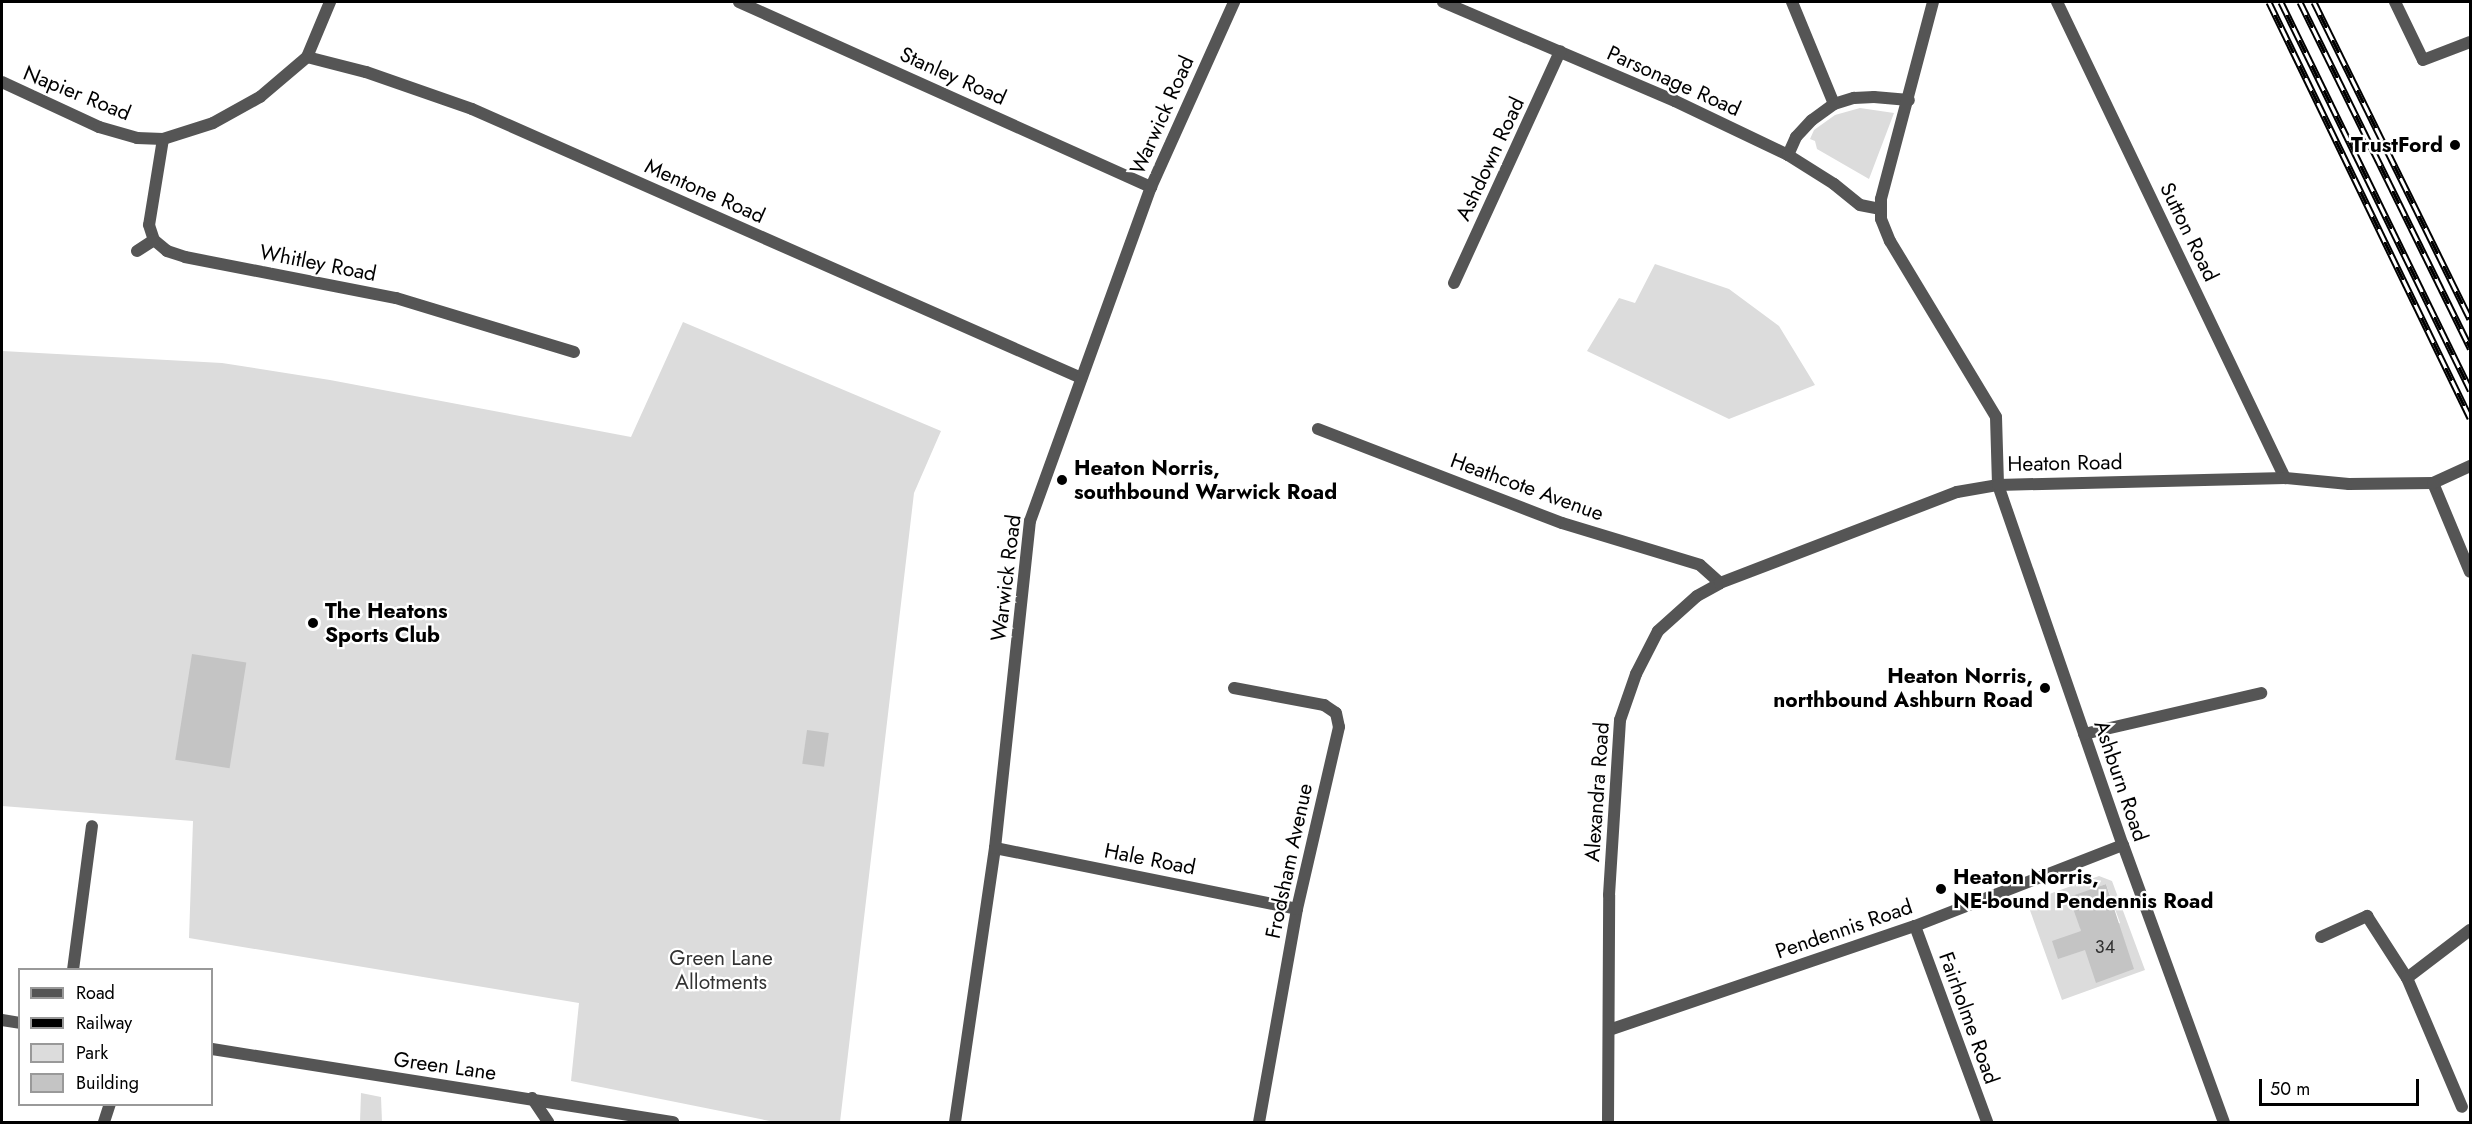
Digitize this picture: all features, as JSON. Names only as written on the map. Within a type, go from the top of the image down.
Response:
[{"type":"street","name":"Napier Road","points":[[2,82],[99,127],[137,138],[163,139],[213,123],[260,97],[307,57],[330,2]]},
{"type":"street","name":"Stanley Road","points":[[739,2],[1151,187]]},
{"type":"street","name":"Warwick Road","points":[[955,1122],[995,848],[1030,522],[1151,187],[1234,2]]},
{"type":"street","name":"Parsonage Road","points":[[1443,2],[1560,51],[1788,155],[1834,184],[1860,205],[1880,209]]},
{"type":"street","points":[[1792,2],[1834,104]]},
{"type":"street","points":[[1880,209],[1933,2]]},
{"type":"street","name":"Sutton Road","points":[[2057,2],[2285,478]]},
{"type":"street","points":[[2395,2],[2423,60],[2470,42]]},
{"type":"street","name":"Ashdown Road","points":[[1455,283],[1560,51]]},
{"type":"street","name":"Mentone Road","points":[[307,57],[366,72],[472,109],[1081,378]]},
{"type":"street","points":[[1788,155],[1796,136],[1812,120],[1834,104],[1864,98],[1909,100]]},
{"type":"street","points":[[137,251],[154,240],[149,225],[163,139]]},
{"type":"street","name":"Heaton Road","points":[[1880,209],[1881,219],[1890,241],[1990,403],[1996,417],[1998,485],[2285,478],[2349,484],[2433,483],[2469,467]]},
{"type":"street","name":"Whitley Road","points":[[154,240],[167,251],[185,257],[396,297],[574,352]]},
{"type":"street","name":"Heathcote Avenue","points":[[1318,429],[1562,523],[1700,565],[1720,583]]},
{"type":"street","points":[[2433,483],[2470,572]]},
{"type":"street","name":"Alexandra Road","points":[[1608,1122],[1609,895],[1620,720],[1636,674],[1658,631],[1697,596],[1720,583],[1957,492],[1998,485]]},
{"type":"street","name":"Ashburn Road","points":[[1998,485],[2123,845],[2224,1122]]},
{"type":"street","name":"Frodsham Avenue","points":[[1234,688],[1324,705],[1336,713],[1339,727],[1297,909],[1259,1122]]},
{"type":"street","points":[[2084,734],[2261,693]]},
{"type":"street","points":[[73,968],[92,826]]},
{"type":"street","name":"Pendennis Road","points":[[1609,1030],[1915,926],[2123,845]]},
{"type":"street","name":"Hale Road","points":[[995,848],[1297,909]]},
{"type":"street","points":[[2321,937],[2367,916],[2408,978],[2462,1107]]},
{"type":"street","name":"Fairholme Road","points":[[1915,926],[1987,1122]]},
{"type":"street","points":[[2408,978],[2470,930]]},
{"type":"street","points":[[2,1020],[18,1023]]},
{"type":"street","name":"Green Lane","points":[[213,1049],[532,1098],[603,1117],[673,1122]]},
{"type":"street","points":[[532,1098],[548,1122]]},
{"type":"street","points":[[104,1122],[109,1106]]},
{"type":"green space","points":[[1860,108],[1894,113],[1869,179],[1817,149],[1815,141],[1810,139],[1814,130],[1835,115]]},
{"type":"green space","points":[[1655,264],[1729,289],[1779,326],[1815,385],[1729,419],[1587,351],[1619,298],[1635,303]]},
{"type":"green space","name":"The Heatons Sports Club","points":[[683,322],[941,431],[914,493],[840,1122],[775,1122],[571,1081],[579,1003],[189,938],[193,821],[2,806],[2,351],[222,363],[330,380],[631,437]]},
{"type":"green space","points":[[2099,876],[2112,881],[2145,970],[2062,1000],[2027,902]],"holes":[[[2106,884],[2120,923],[2083,937],[2080,927],[2089,924],[2069,898]]]},
{"type":"green space","points":[[361,1093],[381,1097],[382,1122],[360,1122]]},
{"type":"building","points":[[192,654],[246,663],[230,768],[175,760]]},
{"type":"building","points":[[807,730],[829,733],[824,767],[802,764]]},
{"type":"building","points":[[2106,884],[2134,969],[2096,983],[2085,950],[2058,959],[2052,941],[2081,931],[2069,897]]},
{"type":"railway","points":[[2269,2],[2470,418]]},
{"type":"railway","points":[[2281,2],[2470,390]]},
{"type":"railway","points":[[2300,2],[2470,348]]},
{"type":"railway","points":[[2314,2],[2470,319]]},
{"type":"place","name":"TrustFord","points":[[2455,145]]},
{"type":"place","name":"Heaton Norris, southbound Warwick Road","points":[[1062,480]]},
{"type":"place","name":"The Heatons Sports Club","points":[[313,623]]},
{"type":"place","name":"Heaton Norris, northbound Ashburn Road","points":[[2045,688]]},
{"type":"place","name":"Heaton Norris, NE-bound Pendennis Road","points":[[1941,889]]},
{"type":"park label","name":"Green Lane Allotments","points":[[721,970]]}]
